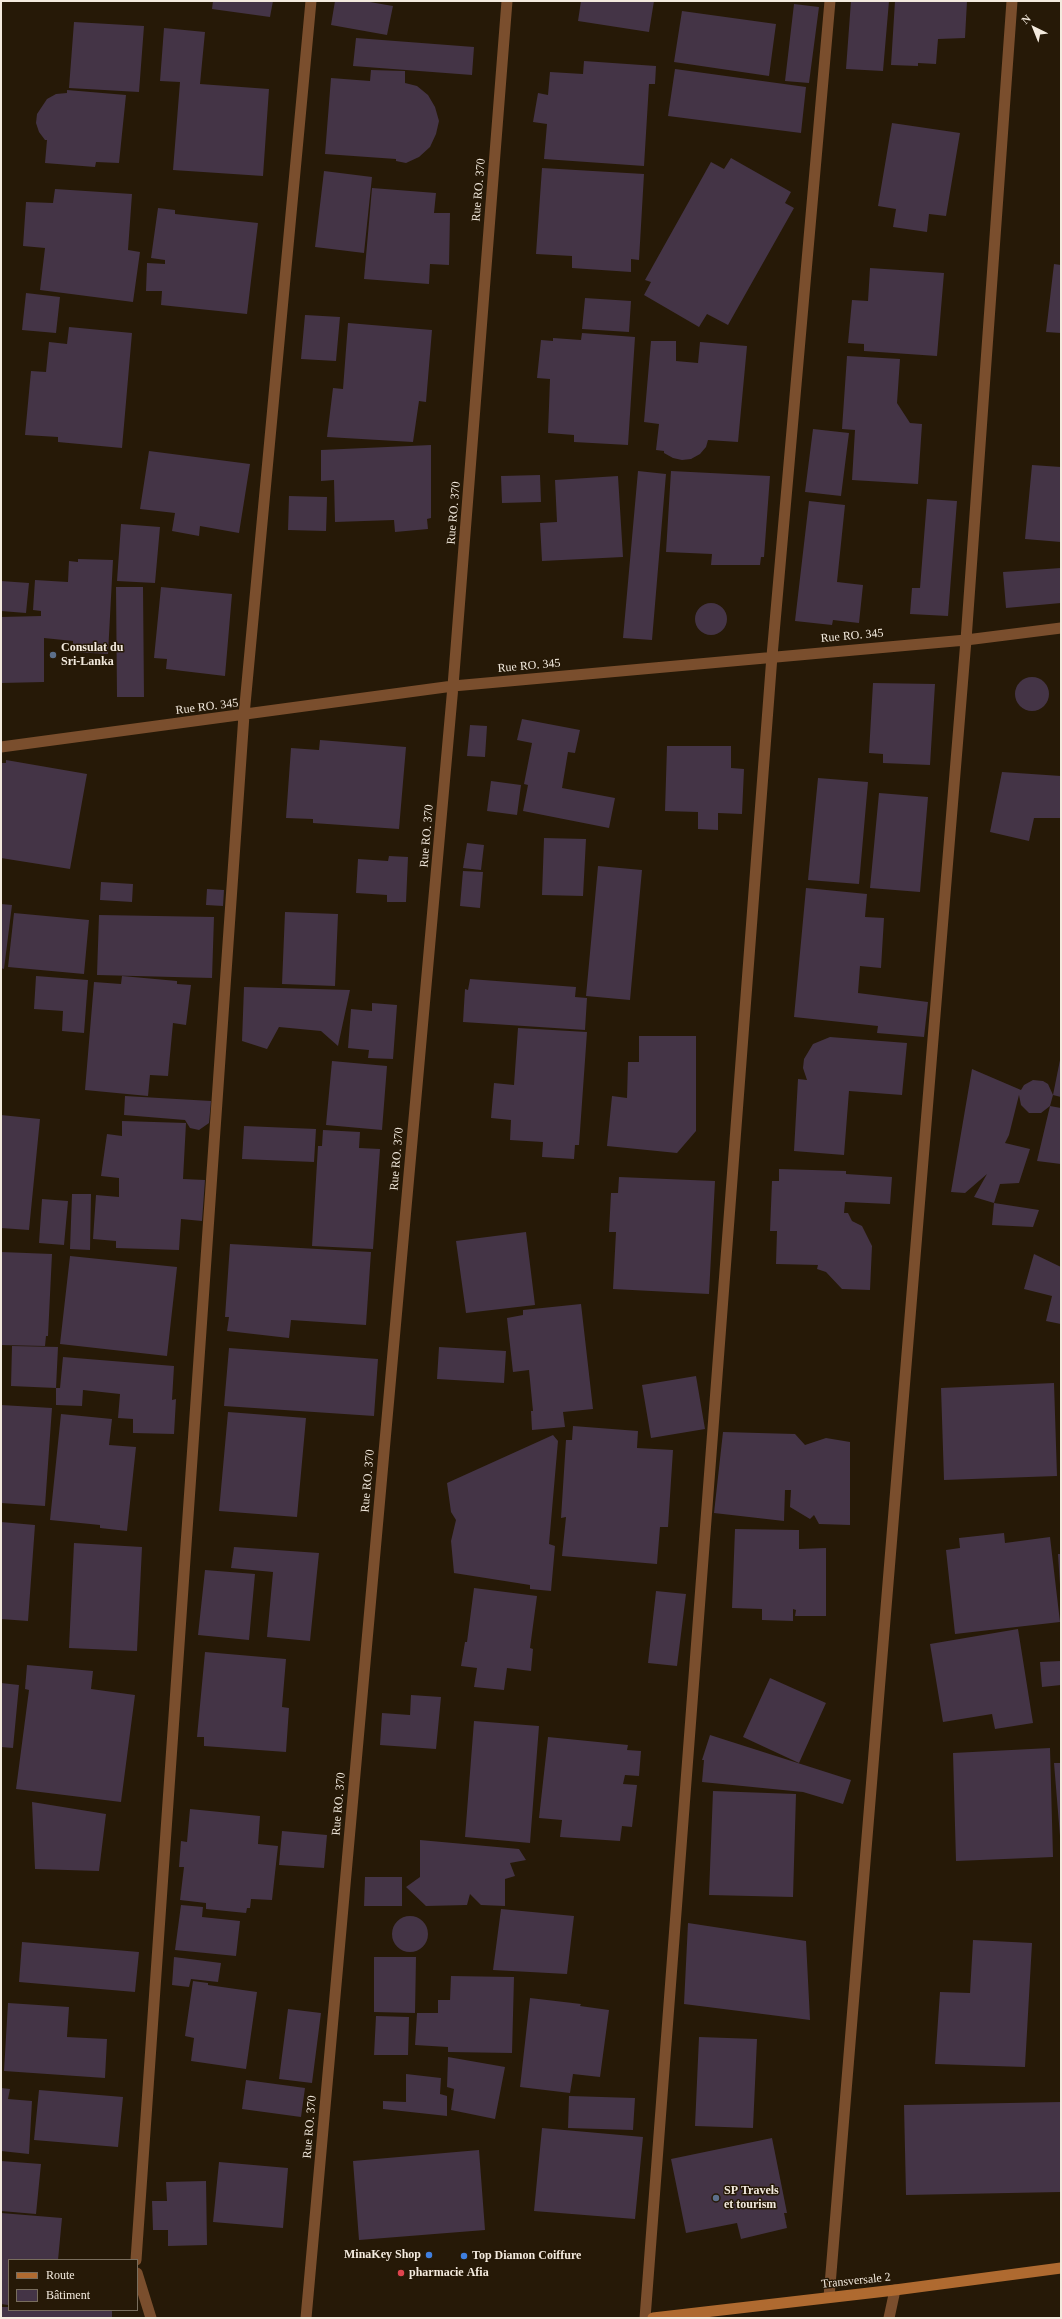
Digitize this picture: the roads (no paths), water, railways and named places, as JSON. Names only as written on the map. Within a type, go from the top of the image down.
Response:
[{"type":"main road","name":"Transversale 2","points":[[653,2318],[895,2290],[1061,2268]]},
{"type":"street","points":[[136,2259],[244,715],[311,1]]},
{"type":"street","name":"Rue RO. 370","points":[[306,2318],[453,686],[507,1]]},
{"type":"street","points":[[645,2318],[772,656],[830,1]]},
{"type":"street","points":[[829,2297],[966,640],[1012,1]]},
{"type":"street","name":"Rue RO. 345","points":[[1,747],[453,686],[772,656],[966,640],[1061,628]]},
{"type":"street","points":[[138,2276],[151,2318]]},
{"type":"street","points":[[889,2318],[895,2290]]},
{"type":"place","name":"Consulat du Sri-Lanka","points":[[53,655]]},
{"type":"place","name":"SP Travels et tourism","points":[[716,2198]]},
{"type":"place","name":"MinaKey Shop","points":[[429,2255]]},
{"type":"place","name":"Top Diamon Coiffure","points":[[464,2256]]},
{"type":"place","name":"pharmacie Afia","points":[[401,2273]]}]
